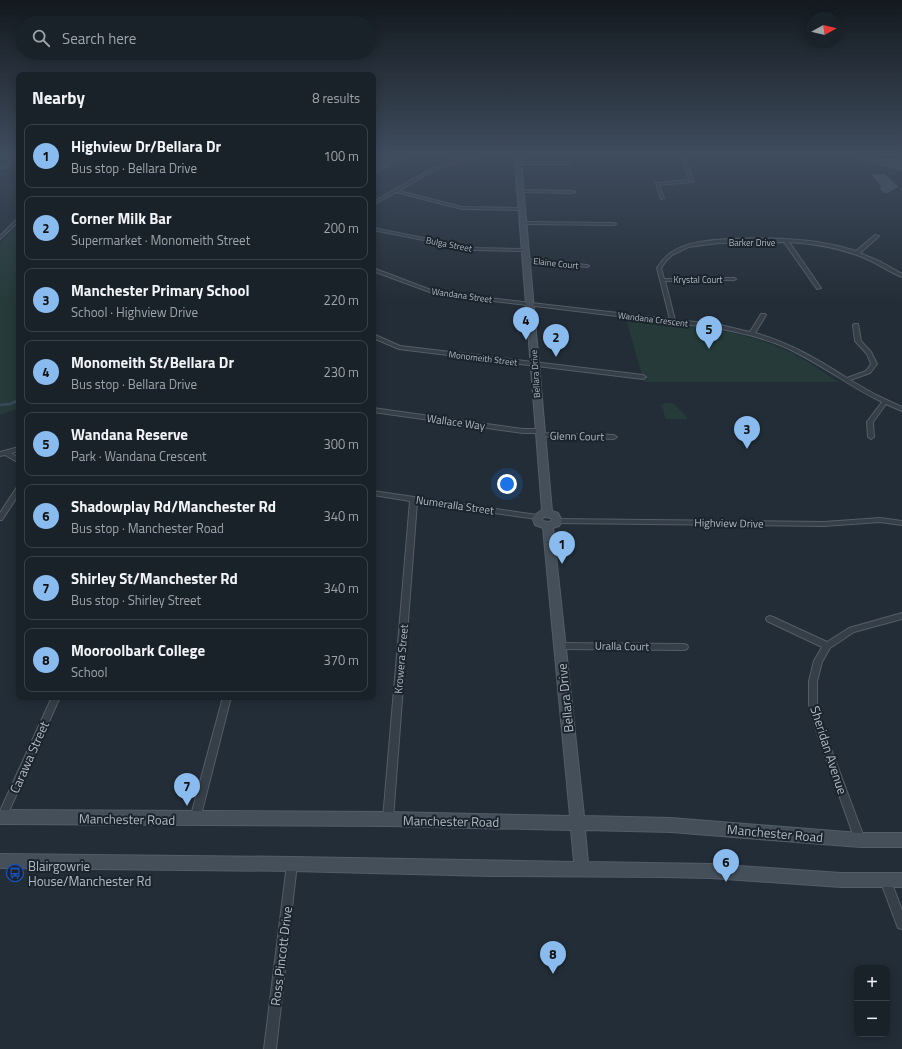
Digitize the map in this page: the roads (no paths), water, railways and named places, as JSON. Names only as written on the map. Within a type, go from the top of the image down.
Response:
[{"type":"main road","name":"Bellara Drive","points":[[522,205],[547,513]]},
{"type":"main road","points":[[547,513],[555,515],[552,524],[540,523],[537,518],[539,515],[547,513]]},
{"type":"main road","name":"Bellara Drive","points":[[552,524],[560,646],[582,870]]},
{"type":"main road","name":"Manchester Road","points":[[1,817],[388,819],[672,825],[860,840],[902,840]]},
{"type":"main road","points":[[0,861],[711,871],[841,880],[902,880]]},
{"type":"street","points":[[450,205],[462,208],[522,209]]},
{"type":"street","points":[[0,238],[16,222]]},
{"type":"street","points":[[523,223],[614,224]]},
{"type":"street","name":"Bulga Street","points":[[376,230],[474,249],[525,250]]},
{"type":"street","points":[[857,253],[877,236]]},
{"type":"street","name":"Barker Drive","points":[[673,321],[660,268],[665,258],[686,247],[713,242],[786,242],[816,244],[857,253],[902,276]]},
{"type":"street","points":[[786,242],[819,288]]},
{"type":"street","name":"Elaine Court","points":[[526,260],[587,266]]},
{"type":"street","name":"Wandana Street","points":[[376,270],[435,293],[530,304]]},
{"type":"street","name":"Krystal Court","points":[[662,280],[734,280]]},
{"type":"street","name":"Wandana Crescent","points":[[530,304],[716,326],[752,333],[796,350],[845,380],[885,402],[902,409]]},
{"type":"street","points":[[752,333],[763,315]]},
{"type":"street","points":[[845,380],[868,372],[874,364],[869,353],[858,341],[856,325]]},
{"type":"street","name":"Monomeith Street","points":[[376,337],[399,348],[642,377]]},
{"type":"street","points":[[871,437],[870,422],[885,402]]},
{"type":"street","name":"Wallace Way","points":[[376,410],[540,433]]},
{"type":"street","name":"Glenn Court","points":[[540,433],[614,436]]},
{"type":"street","points":[[2,453],[16,450]]},
{"type":"street","points":[[2,453],[16,460]]},
{"type":"street","name":"Numeralla Street","points":[[376,493],[537,518]]},
{"type":"street","points":[[0,518],[16,494]]},
{"type":"street","name":"Krowera Street","points":[[388,819],[414,499]]},
{"type":"street","name":"Highview Drive","points":[[552,524],[824,524],[880,520],[902,523]]},
{"type":"street","name":"Sheridan Avenue","points":[[860,840],[813,706],[813,681],[818,661],[827,646],[852,630],[901,618]]},
{"type":"street","points":[[770,619],[827,646]]},
{"type":"street","name":"Uralla Court","points":[[560,646],[684,647]]},
{"type":"street","name":"Carawa Street","points":[[1,817],[55,700]]},
{"type":"street","points":[[195,819],[226,700]]},
{"type":"street","name":"Ross Pincott Drive","points":[[270,1049],[292,864]]},
{"type":"street","points":[[885,880],[902,924]]},
{"type":"waterway","points":[[0,405],[10,404],[16,401]]},
{"type":"place","name":"Monomeith St/Bellara Dr","points":[[526,340]]},
{"type":"place","name":"Wandana Reserve","points":[[709,349]]},
{"type":"place","name":"Corner Milk Bar","points":[[556,357]]},
{"type":"place","name":"Manchester Primary School","points":[[747,449]]},
{"type":"place","name":"Highview Dr/Bellara Dr","points":[[562,564]]},
{"type":"place","name":"Shirley St/Manchester Rd","points":[[187,806]]},
{"type":"place","name":"Blairgowrie House/Manchester Rd","points":[[15,873]]},
{"type":"place","name":"Shadowplay Rd/Manchester Rd","points":[[726,882]]},
{"type":"place","name":"Mooroolbark College","points":[[553,974]]}]
